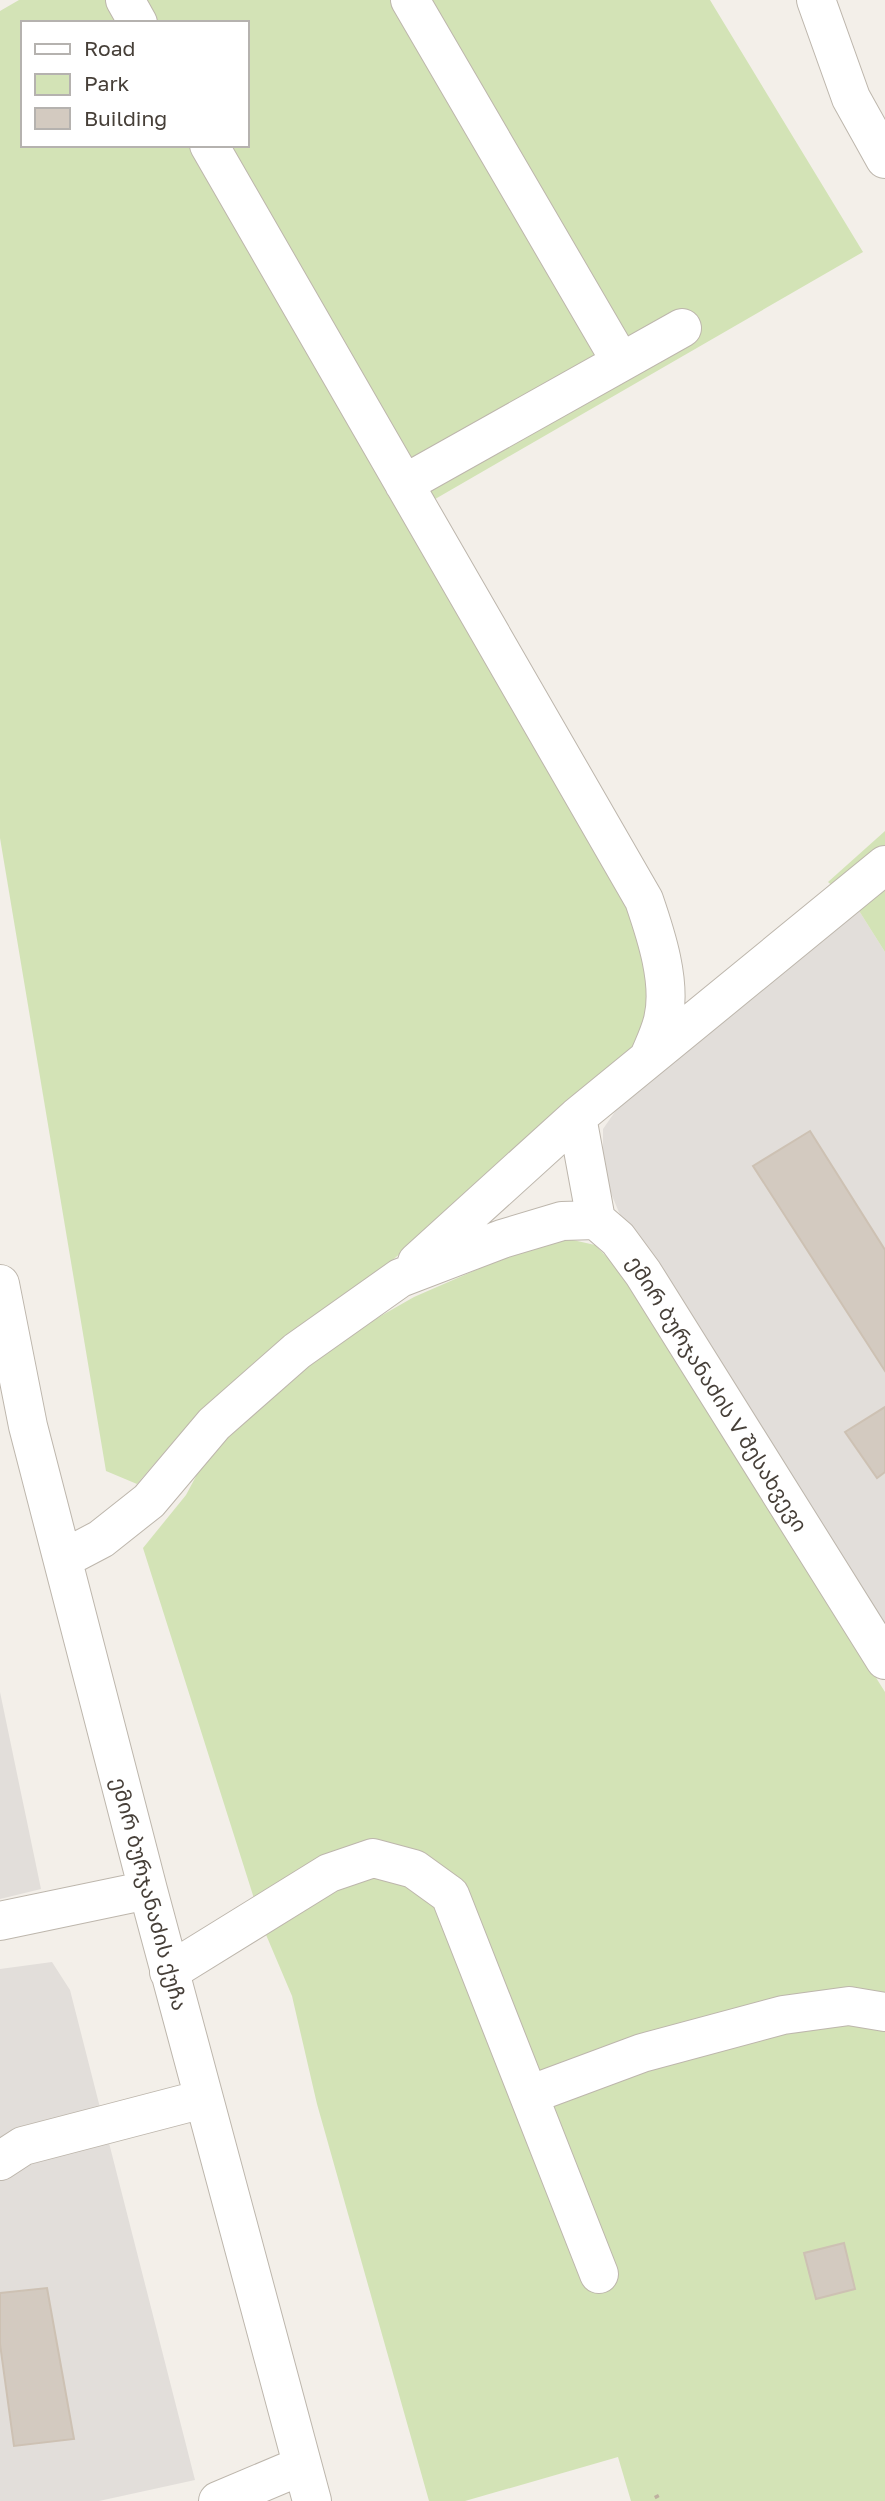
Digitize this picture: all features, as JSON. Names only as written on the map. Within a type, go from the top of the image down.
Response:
[{"type":"street","points":[[125,0],[137,21]]},
{"type":"street","points":[[410,0],[621,362]]},
{"type":"street","points":[[816,0],[851,98],[885,159]]},
{"type":"street","points":[[210,147],[644,900],[658,942],[664,982],[664,1018],[649,1057]]},
{"type":"street","points":[[404,484],[682,328]]},
{"type":"street","points":[[63,1559],[101,1539],[149,1501],[214,1423],[297,1352],[400,1278],[577,1117],[885,865]]},
{"type":"street","points":[[400,1278],[502,1239],[562,1221],[596,1220],[577,1117]]},
{"type":"street","name":"ემირ ბურჯანაძის V შესახვევი","points":[[596,1220],[618,1239],[643,1273],[885,1660]]},
{"type":"street","name":"ემირ ბურჯანაძის ქუჩა","points":[[0,1283],[14,1429],[63,1559],[169,1972],[307,2484]]},
{"type":"street","points":[[169,1972],[329,1873],[373,1858],[414,1869],[450,1895],[599,2274]]},
{"type":"street","points":[[0,1921],[148,1889]]},
{"type":"street","points":[[529,2095],[642,2053],[783,2015],[849,2006],[885,2012]]},
{"type":"street","points":[[0,2161],[23,2146],[203,2099]]},
{"type":"street","points":[[218,2501],[307,2484]]},
{"type":"path","points":[[656,2495],[659,2501]]},
{"type":"shaded area","points":[[856,906],[885,952],[885,1627],[623,1222],[603,1174],[603,1129],[621,1103]]},
{"type":"shaded area","points":[[0,1692],[41,1889],[0,1899]]},
{"type":"shaded area","points":[[52,1962],[70,1990],[195,2480],[99,2501],[0,2501],[0,1969]]},
{"type":"green space","points":[[19,0],[710,0],[863,252],[430,502],[680,1015],[382,1269],[279,1345],[199,1412],[137,1484],[106,1471],[0,838],[0,11]]},
{"type":"green space","points":[[885,831],[885,952],[856,906],[828,882]]},
{"type":"green space","points":[[564,1238],[595,1245],[620,1270],[885,1692],[885,2501],[631,2501],[618,2457],[465,2501],[429,2501],[317,2104],[292,1996],[264,1930],[143,1548],[186,1495],[217,1437],[328,1346],[414,1297],[540,1242]]},
{"type":"building","points":[[810,1131],[885,1250],[885,1371],[753,1166]]},
{"type":"building","points":[[885,1407],[885,1472],[877,1478],[845,1432]]},
{"type":"building","points":[[844,2243],[855,2289],[816,2299],[804,2253]]},
{"type":"building","points":[[47,2288],[74,2439],[14,2446],[0,2344],[0,2293]]}]
